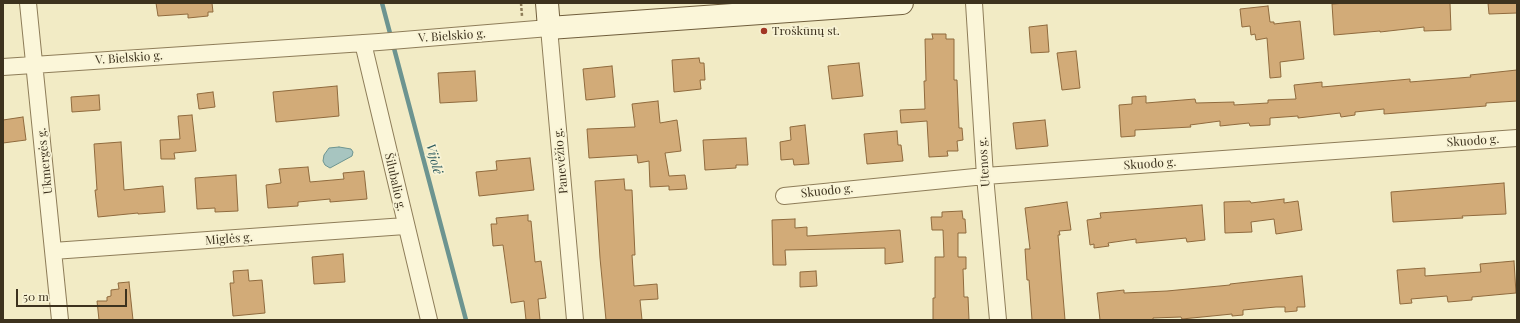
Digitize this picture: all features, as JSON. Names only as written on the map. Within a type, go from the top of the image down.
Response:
[{"type":"street","name":"Ukmergės g.","points":[[28,3],[60,320]]},
{"type":"street","name":"Panevėžio g.","points":[[547,3],[575,320]]},
{"type":"street","name":"V. Bielskio g.","points":[[3,67],[379,42],[769,8],[902,3]]},
{"type":"street","name":"Utenos g.","points":[[974,3],[984,176],[998,320]]},
{"type":"street","name":"Šilubalio g.","points":[[363,43],[405,226],[429,320]]},
{"type":"street","name":"Skuodo g.","points":[[784,196],[984,176],[1517,138]]},
{"type":"street","name":"Miglės g.","points":[[53,251],[405,226]]},
{"type":"water","points":[[339,147],[351,149],[353,152],[352,156],[330,168],[325,165],[323,161],[324,155],[329,148]]},
{"type":"building","points":[[156,3],[212,3],[213,12],[208,12],[208,16],[188,18],[188,14],[158,16]]},
{"type":"building","points":[[1450,3],[1451,30],[1424,31],[1424,27],[1334,35],[1332,4]]},
{"type":"building","points":[[1488,3],[1517,3],[1517,13],[1489,14]]},
{"type":"building","points":[[1268,6],[1270,22],[1274,22],[1274,24],[1300,21],[1304,59],[1280,62],[1281,77],[1270,78],[1267,38],[1256,40],[1255,34],[1251,35],[1250,26],[1242,27],[1240,9]]},
{"type":"building","points":[[1047,25],[1049,52],[1031,53],[1029,27]]},
{"type":"building","points":[[932,34],[946,34],[946,39],[954,39],[954,80],[957,80],[959,128],[962,128],[963,140],[957,141],[958,151],[947,151],[948,156],[929,157],[927,121],[901,123],[900,110],[925,109],[925,39],[933,39]]},
{"type":"building","points":[[1076,51],[1080,88],[1062,90],[1057,53]]},
{"type":"building","points":[[699,58],[700,63],[704,63],[705,80],[700,80],[701,89],[674,92],[672,60]]},
{"type":"building","points":[[859,63],[863,96],[832,99],[828,66]]},
{"type":"building","points":[[612,66],[615,97],[586,100],[583,69]]},
{"type":"building","points":[[1517,70],[1517,101],[1486,103],[1486,106],[1384,114],[1384,109],[1355,112],[1355,115],[1341,117],[1340,113],[1298,118],[1298,116],[1270,118],[1270,125],[1250,126],[1249,123],[1220,126],[1220,121],[1190,125],[1191,127],[1135,130],[1135,136],[1121,137],[1119,105],[1132,104],[1132,97],[1146,96],[1146,103],[1195,99],[1196,103],[1234,102],[1234,105],[1268,103],[1268,100],[1296,99],[1294,85],[1322,82],[1322,87],[1410,79],[1410,82],[1471,77],[1470,75]]},
{"type":"building","points":[[475,71],[477,101],[440,103],[438,73]]},
{"type":"building","points":[[337,86],[339,116],[276,122],[273,92]]},
{"type":"building","points":[[213,92],[215,107],[199,109],[197,94]]},
{"type":"building","points":[[99,95],[100,110],[72,112],[71,97]]},
{"type":"building","points":[[658,101],[660,123],[677,120],[681,151],[665,153],[669,176],[685,175],[687,189],[669,190],[669,186],[650,187],[649,161],[638,163],[637,155],[589,158],[587,129],[635,127],[632,104]]},
{"type":"building","points":[[192,115],[196,151],[174,153],[175,159],[161,159],[160,140],[180,139],[178,116]]},
{"type":"building","points":[[23,117],[26,140],[3,143],[3,120]]},
{"type":"building","points":[[1045,120],[1048,146],[1016,149],[1013,123]]},
{"type":"building","points":[[805,125],[809,164],[794,165],[793,159],[781,160],[780,142],[791,140],[790,127]]},
{"type":"building","points":[[897,131],[898,145],[901,145],[903,161],[867,164],[864,134]]},
{"type":"building","points":[[746,138],[748,165],[736,165],[736,168],[705,170],[703,140]]},
{"type":"building","points":[[121,142],[124,190],[163,186],[165,212],[98,217],[95,190],[97,190],[94,144]]},
{"type":"building","points":[[530,158],[534,190],[479,196],[476,172],[497,170],[496,161]]},
{"type":"building","points":[[308,167],[310,182],[344,179],[343,173],[364,171],[367,199],[330,202],[330,199],[298,202],[298,206],[268,208],[266,185],[281,183],[279,169]]},
{"type":"building","points":[[236,175],[238,211],[215,212],[215,208],[197,209],[195,178]]},
{"type":"building","points":[[624,179],[625,190],[632,190],[635,255],[632,255],[634,286],[657,284],[658,299],[640,300],[642,320],[606,320],[595,181]]},
{"type":"building","points":[[1504,183],[1506,214],[1393,222],[1391,192]]},
{"type":"building","points":[[1284,199],[1284,203],[1298,201],[1302,230],[1276,234],[1274,219],[1251,222],[1252,232],[1225,233],[1224,202],[1250,201],[1251,203]]},
{"type":"building","points":[[1067,202],[1071,230],[1059,231],[1060,235],[1058,235],[1065,320],[1032,320],[1025,249],[1030,249],[1025,208]]},
{"type":"building","points":[[1202,205],[1205,240],[1187,242],[1186,238],[1136,243],[1136,239],[1108,243],[1109,246],[1094,248],[1094,244],[1090,245],[1087,220],[1101,218],[1100,213]]},
{"type":"building","points":[[962,211],[963,219],[965,219],[966,233],[958,233],[958,257],[966,257],[966,269],[963,269],[964,297],[968,297],[969,320],[933,320],[933,298],[935,298],[935,257],[944,257],[943,230],[932,230],[931,217],[942,217],[942,212]]},
{"type":"building","points":[[528,215],[528,221],[531,221],[535,262],[541,261],[546,298],[538,299],[540,320],[526,320],[524,301],[511,303],[503,245],[493,246],[491,224],[497,224],[496,218]]},
{"type":"building","points":[[795,219],[795,228],[807,227],[807,236],[900,230],[903,262],[885,264],[885,248],[785,250],[786,265],[773,265],[772,220]]},
{"type":"building","points":[[343,254],[345,282],[314,284],[312,257]]},
{"type":"building","points":[[1514,261],[1516,293],[1472,297],[1472,300],[1448,302],[1447,296],[1411,299],[1412,303],[1400,304],[1397,270],[1425,268],[1425,276],[1481,272],[1480,264]]},
{"type":"building","points":[[248,270],[249,281],[262,280],[265,313],[233,316],[230,283],[234,283],[233,271]]},
{"type":"building","points":[[816,271],[817,286],[800,287],[800,272]]},
{"type":"building","points":[[1302,276],[1305,307],[1297,307],[1297,311],[1285,312],[1285,307],[1276,307],[1243,310],[1243,315],[1232,316],[1232,314],[1182,319],[1181,317],[1153,318],[1153,320],[1100,320],[1097,293],[1124,290],[1124,293],[1167,291]]},
{"type":"building","points":[[129,282],[133,320],[99,320],[97,301],[107,301],[107,297],[111,296],[111,290],[119,289],[118,283]]},
{"type":"waterway","name":"Vijolė","points":[[382,3],[466,320]]},
{"type":"place","name":"Troškūnų st.","points":[[764,31]]}]
